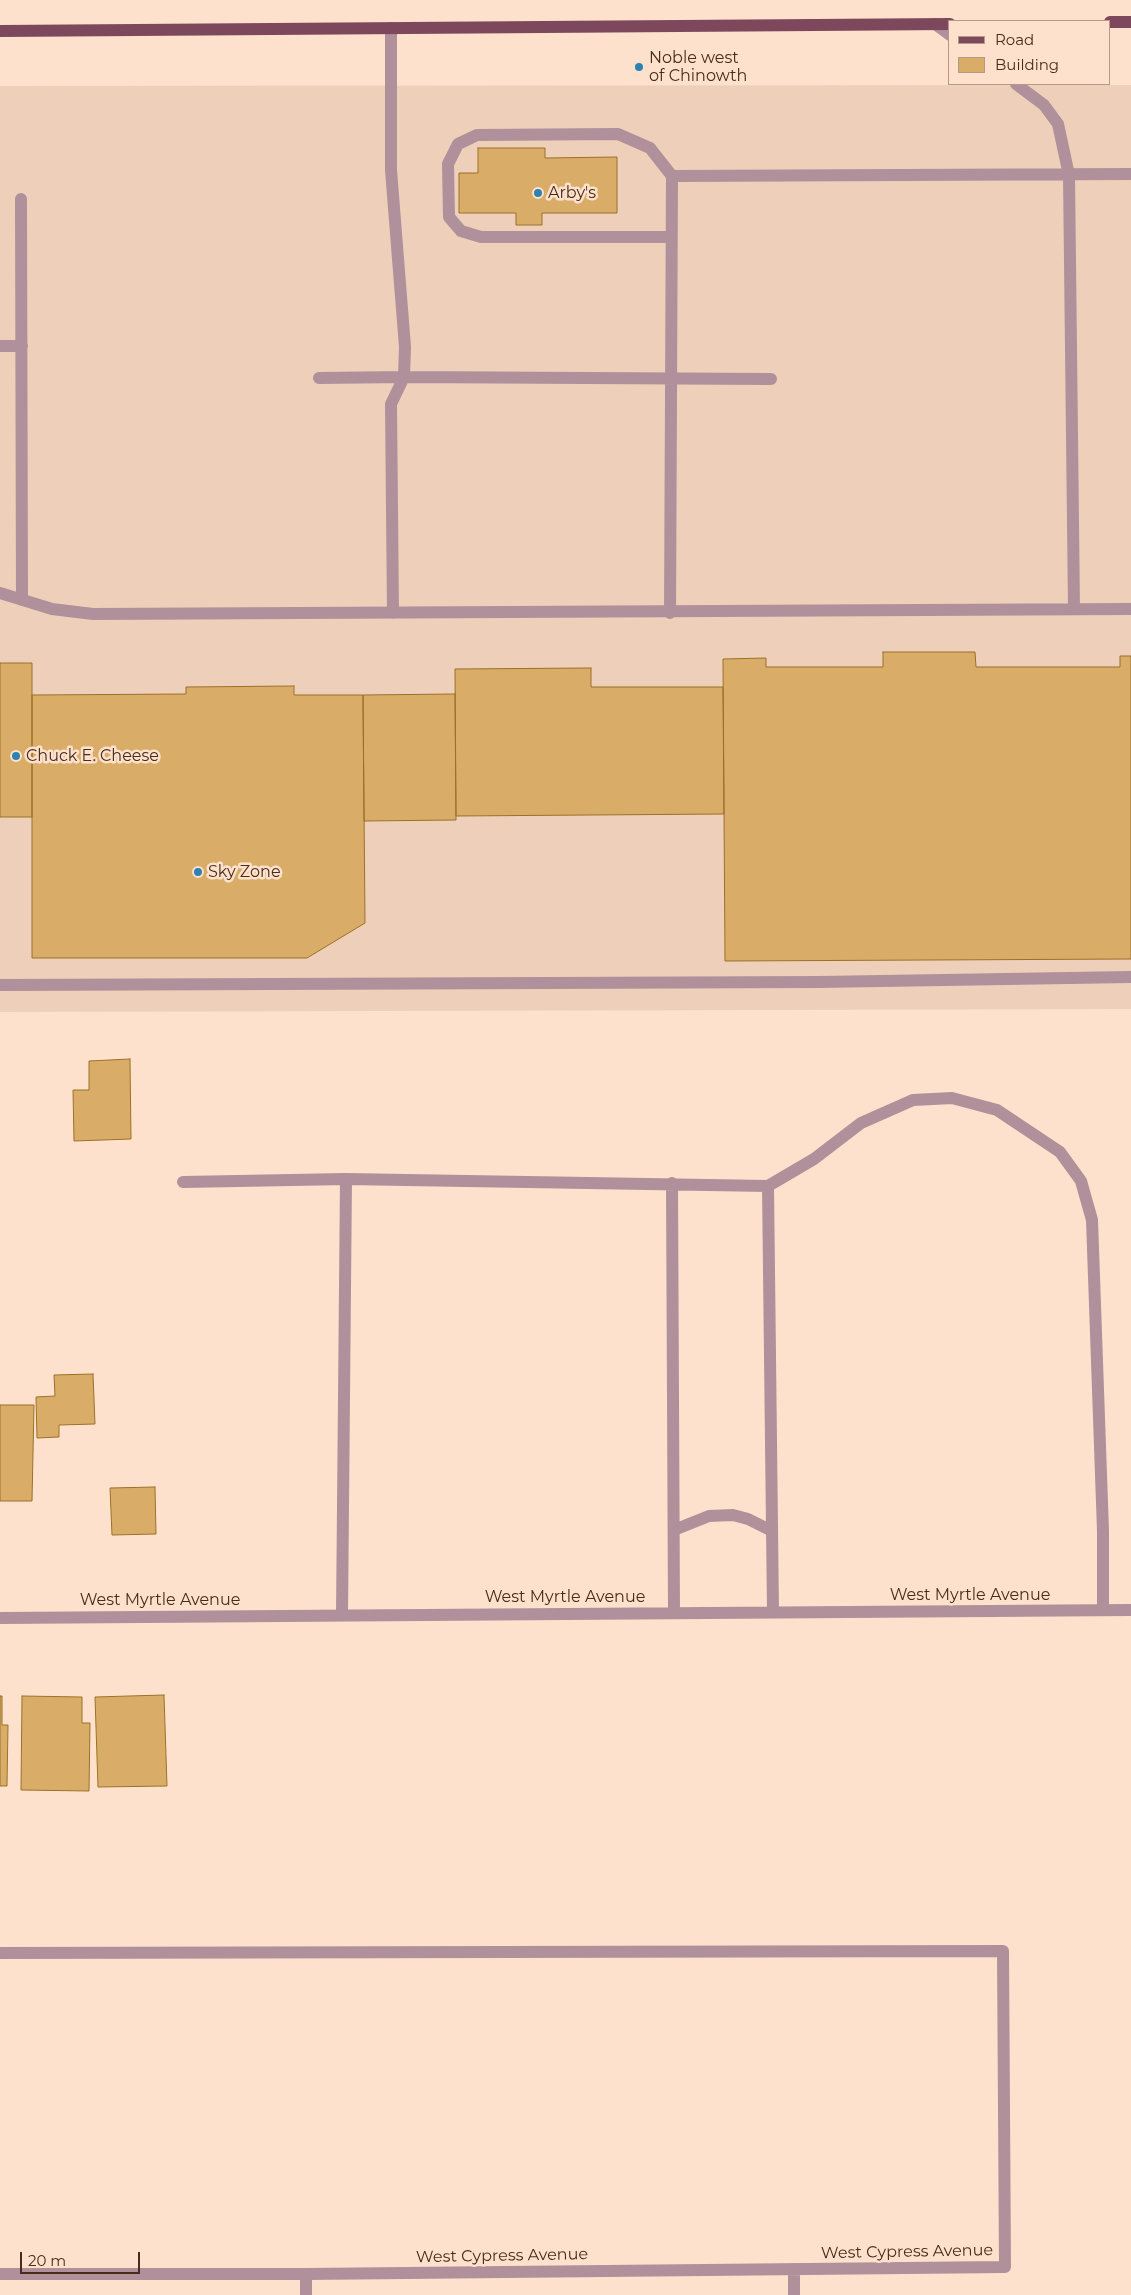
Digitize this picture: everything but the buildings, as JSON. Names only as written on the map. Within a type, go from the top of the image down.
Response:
[{"type":"main road","points":[[1111,22],[1131,22]]},
{"type":"main road","points":[[0,31],[948,24]]},
{"type":"street","points":[[935,24],[948,34]]},
{"type":"street","points":[[391,28],[391,170],[405,347],[404,377],[391,404],[393,613]]},
{"type":"street","points":[[1017,85],[1044,105],[1058,124],[1069,175],[1074,609]]},
{"type":"street","points":[[670,613],[672,176],[650,148],[618,134],[477,135],[458,144],[448,164],[449,217],[461,231],[481,236],[671,237]]},
{"type":"street","points":[[672,176],[1131,174]]},
{"type":"street","points":[[21,199],[22,600]]},
{"type":"street","points":[[0,346],[22,346]]},
{"type":"street","points":[[319,378],[771,379]]},
{"type":"street","points":[[0,593],[52,609],[93,614],[670,613],[1131,609]]},
{"type":"street","points":[[0,985],[819,982],[1131,977]]},
{"type":"street","points":[[183,1182],[346,1179],[768,1186],[814,1159],[861,1123],[913,1100],[952,1098],[998,1110],[1060,1152],[1081,1181],[1092,1220],[1103,1530],[1103,1610]]},
{"type":"street","points":[[342,1615],[346,1179]]},
{"type":"street","points":[[672,1183],[674,1613]]},
{"type":"street","points":[[768,1186],[773,1612]]},
{"type":"street","points":[[674,1530],[710,1516],[733,1515],[748,1519],[772,1531]]},
{"type":"street","name":"West Myrtle Avenue","points":[[0,1618],[1131,1610]]},
{"type":"street","name":"West Cypress Avenue","points":[[0,1954],[1003,1952],[1005,2267],[306,2274],[0,2274]]},
{"type":"street","points":[[794,2269],[794,2295]]},
{"type":"street","points":[[306,2274],[306,2295]]},
{"type":"shaded area","points":[[1131,85],[1131,1009],[0,1012],[0,86]]},
{"type":"place","name":"Noble west of Chinowth","points":[[639,67]]},
{"type":"place","name":"Arby's","points":[[538,193]]},
{"type":"place","name":"Chuck E. Cheese","points":[[16,756]]},
{"type":"place","name":"Sky Zone","points":[[198,872]]}]
